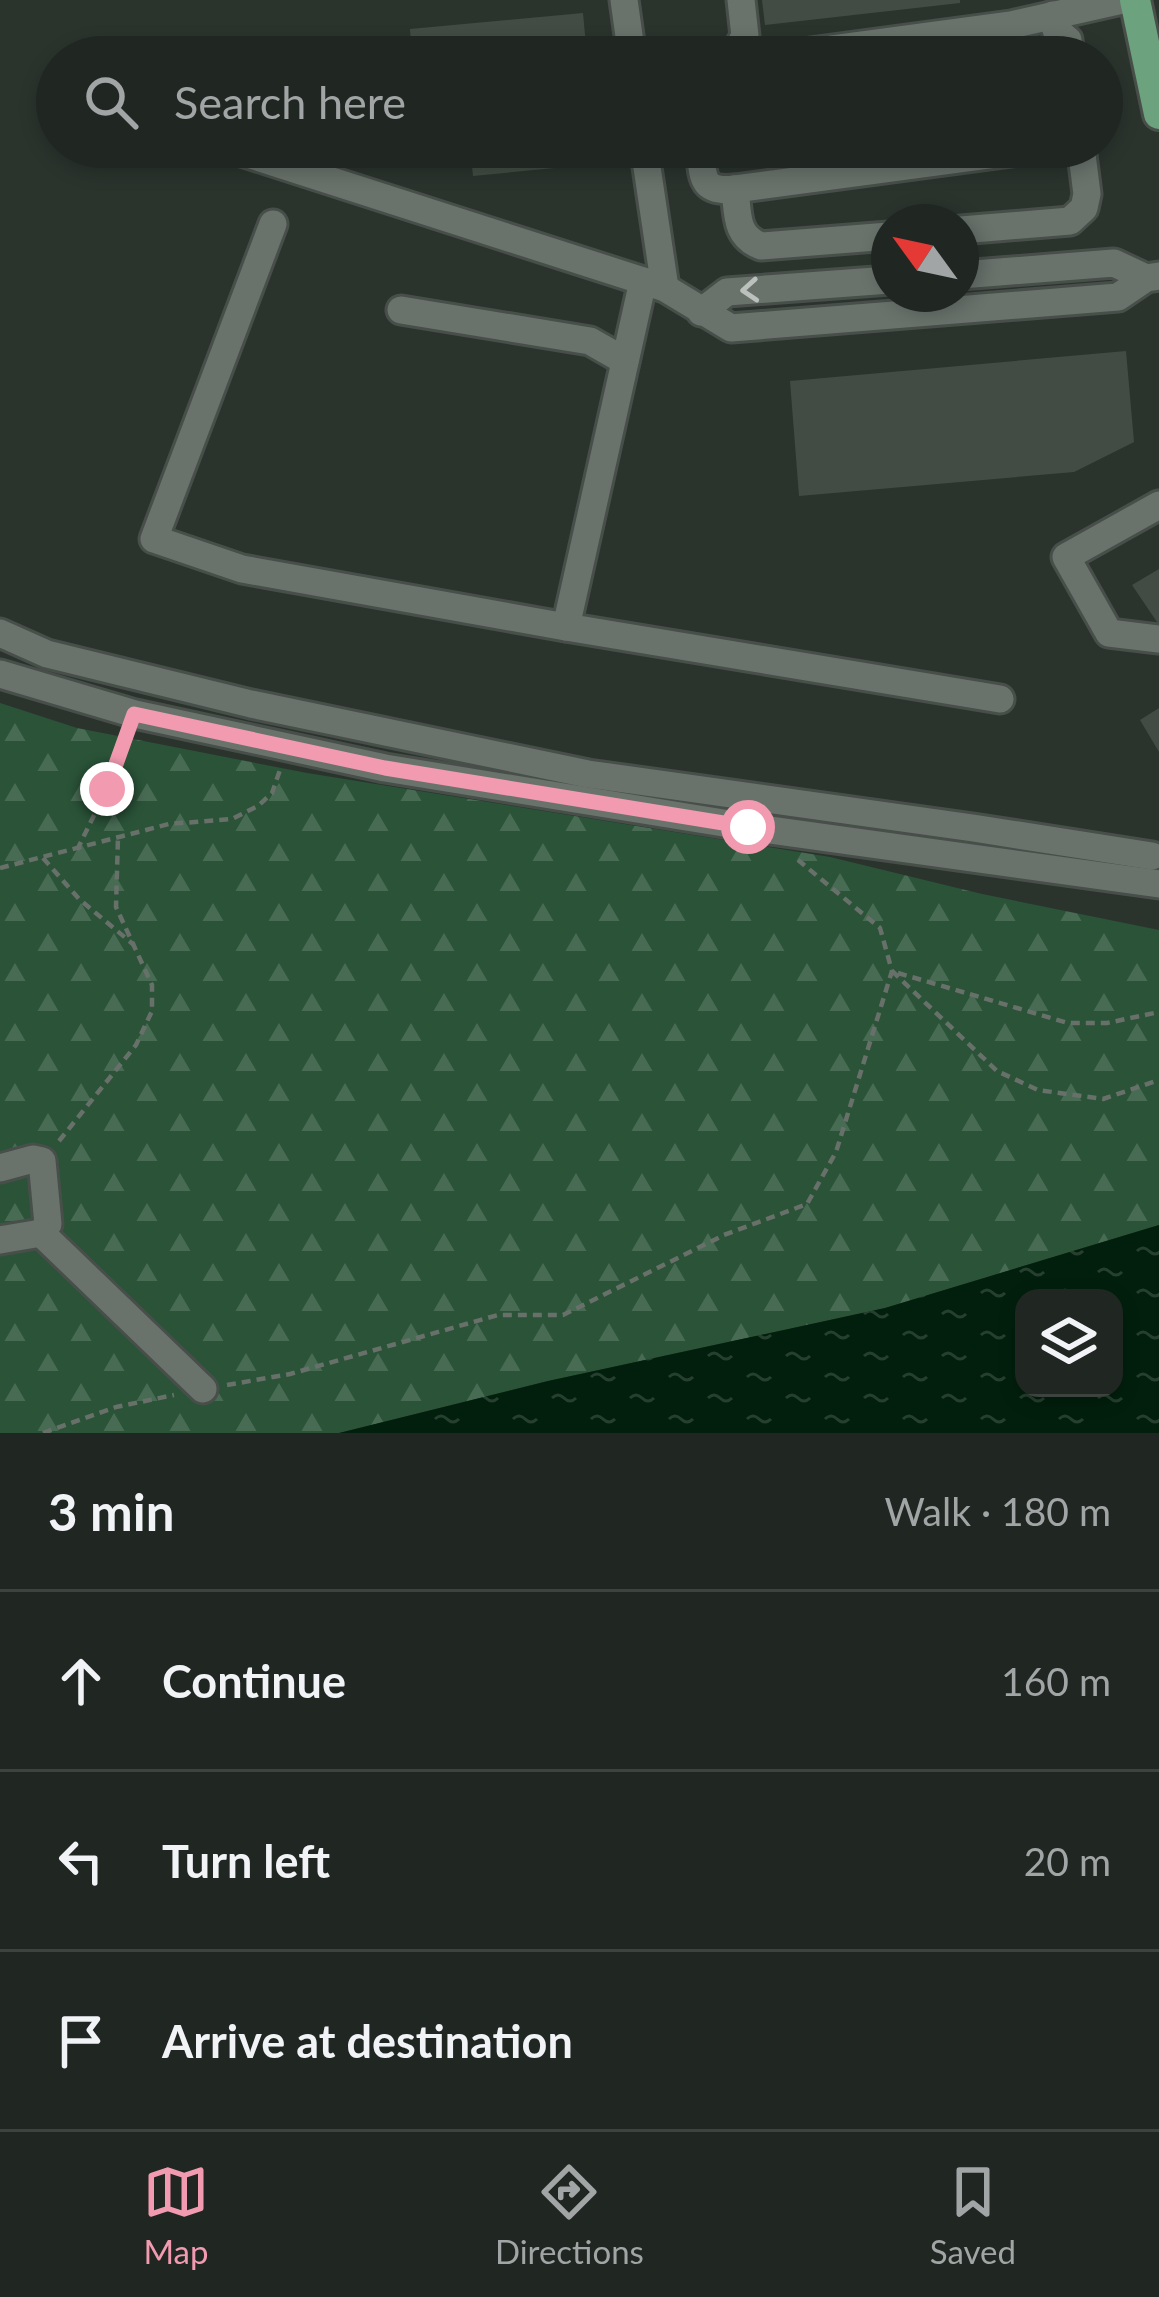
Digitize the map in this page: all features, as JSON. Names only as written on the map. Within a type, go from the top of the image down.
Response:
[{"type":"main road","points":[[1135,0],[1159,115]]},
{"type":"street","points":[[623,0],[629,36]]},
{"type":"street","points":[[741,0],[745,36]]},
{"type":"street","points":[[929,36],[1011,25],[1052,34],[1122,0]]},
{"type":"street","points":[[292,168],[654,284],[731,328],[871,312]]},
{"type":"street","points":[[566,627],[625,361],[654,284],[646,168]]},
{"type":"street","points":[[703,168],[708,185],[718,191],[892,168]]},
{"type":"street","points":[[979,229],[1070,221],[1084,208],[1084,168]]},
{"type":"street","points":[[735,189],[740,232],[749,242],[761,246],[871,237]]},
{"type":"street","points":[[273,224],[154,539],[242,569],[1000,699]]},
{"type":"street","points":[[979,273],[1114,263],[1152,277]]},
{"type":"street","points":[[1020,270],[1023,304]]},
{"type":"street","points":[[979,304],[1118,297],[1152,277]]},
{"type":"street","points":[[701,312],[727,292],[871,281]]},
{"type":"street","points":[[816,285],[819,321]]},
{"type":"street","points":[[401,310],[590,341],[625,361]]},
{"type":"street","points":[[1159,506],[1066,557],[1108,633],[1159,639]]},
{"type":"street","points":[[0,633],[47,654],[228,699],[588,774],[974,828],[1156,870]]},
{"type":"street","points":[[0,674],[134,714],[385,768],[748,827],[1156,870]]},
{"type":"street","points":[[0,1168],[42,1161],[48,1224],[40,1233],[0,1240]]},
{"type":"street","points":[[40,1233],[203,1389]]},
{"type":"path","points":[[77,850],[107,789],[134,714]]},
{"type":"path","points":[[0,868],[169,824],[232,819],[272,793],[288,748]]},
{"type":"path","points":[[42,1161],[136,1045],[152,1011],[152,985],[116,908],[118,838]]},
{"type":"path","points":[[43,858],[79,899],[135,946]]},
{"type":"path","points":[[796,859],[880,928],[892,971],[997,1071],[1038,1090],[1103,1099],[1159,1080]]},
{"type":"path","points":[[892,971],[1068,1023],[1107,1023],[1159,1012]]},
{"type":"path","points":[[43,1433],[116,1407],[290,1374],[497,1316],[563,1315],[724,1235],[807,1204],[836,1152],[892,971]]},
{"type":"green space","points":[[0,703],[77,728],[307,773],[830,857],[1159,930],[1159,1225],[885,1308],[548,1381],[339,1433],[0,1433]]},
{"type":"water","points":[[1159,1225],[1159,1433],[339,1433],[548,1381],[885,1308]]},
{"type":"building","points":[[762,0],[960,0],[960,3],[765,25]]},
{"type":"building","points":[[583,13],[585,36],[410,36],[410,29]]},
{"type":"building","points":[[472,168],[555,168],[473,176]]},
{"type":"building","points":[[1126,351],[1134,442],[1074,472],[799,496],[790,381]]},
{"type":"building","points":[[1159,569],[1159,625],[1132,585]]},
{"type":"building","points":[[1159,708],[1159,752],[1140,720]]},
{"type":"route","points":[[107,789],[134,714],[385,768],[748,827]]}]
